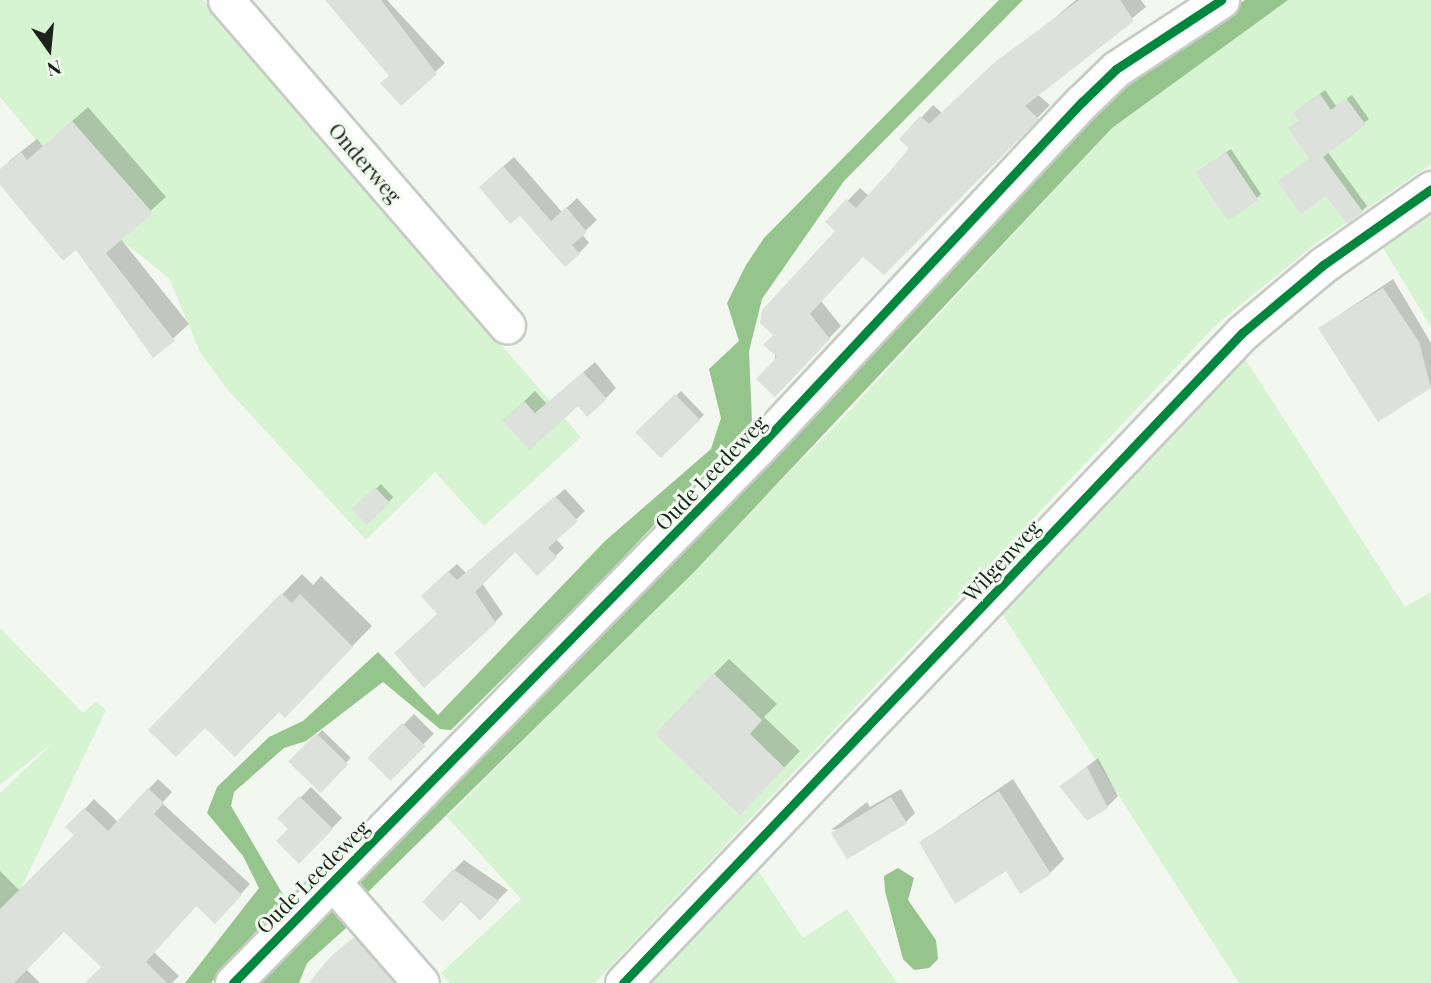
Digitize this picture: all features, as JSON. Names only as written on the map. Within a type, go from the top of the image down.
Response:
[{"type":"street","name":"Onderweg","points":[[226,0],[507,325]]},
{"type":"street","name":"Oude Leedeweg","points":[[233,983],[335,885],[756,450],[1082,102],[1116,69],[1221,0]]},
{"type":"street","name":"Wilgenweg","points":[[623,983],[1242,333],[1323,265],[1431,189]]},
{"type":"street","points":[[335,885],[421,983]]},
{"type":"shaded area","points":[[0,0],[203,0],[581,437],[484,526],[435,472],[366,540],[227,389],[200,352],[169,278],[121,240],[0,97]]},
{"type":"shaded area","points":[[999,0],[1023,0],[844,181],[762,299],[749,351],[752,421],[586,597],[451,730],[440,729],[383,682],[306,741],[284,748],[234,792],[231,806],[285,898],[211,983],[185,983],[259,888],[243,856],[207,813],[217,787],[269,737],[303,721],[378,652],[438,715],[605,541],[711,449],[721,418],[709,369],[739,341],[727,303],[746,265],[764,238]]},
{"type":"shaded area","points":[[1245,0],[1288,0],[1112,128],[695,571],[368,892],[355,920],[307,963],[299,983],[249,983],[580,658],[1113,92]]},
{"type":"shaded area","points":[[1288,0],[1431,0],[1431,164],[1314,245],[1215,326],[595,983],[450,983],[441,973],[521,899],[447,817],[839,422],[1112,128]]},
{"type":"shaded area","points":[[1431,210],[1431,327],[1382,246]]},
{"type":"shaded area","points":[[1244,357],[1405,607],[1431,592],[1431,983],[1239,983],[1001,612]]},
{"type":"shaded area","points":[[0,628],[83,713],[96,701],[106,710],[0,933],[0,793],[54,742],[0,785]]},
{"type":"shaded area","points":[[898,868],[914,878],[908,900],[936,940],[938,959],[929,968],[914,970],[903,959],[885,891],[884,876]]},
{"type":"shaded area","points":[[757,869],[803,938],[847,909],[897,983],[650,983]]},
{"type":"building","points":[[325,0],[381,0],[437,74],[401,106],[380,83],[389,76]]},
{"type":"building","points":[[1079,0],[1120,0],[1134,21],[1025,106],[1039,119],[884,275],[863,257],[810,314],[830,339],[775,397],[756,379],[777,357],[763,345],[773,335],[760,323],[762,310],[835,231],[825,222],[846,199],[856,208],[891,170],[909,148],[899,139],[920,116],[929,124],[995,62]]},
{"type":"building","points":[[1320,94],[1331,110],[1346,98],[1366,125],[1323,157],[1363,212],[1347,224],[1326,196],[1301,214],[1277,182],[1309,158],[1288,128],[1299,121],[1293,113]]},
{"type":"building","points":[[72,121],[153,213],[106,253],[175,341],[153,358],[76,250],[63,261],[0,185],[0,169],[21,152],[27,160]]},
{"type":"building","points":[[1226,152],[1258,200],[1228,221],[1195,173]]},
{"type":"building","points":[[503,166],[551,221],[566,207],[587,232],[572,245],[580,254],[565,267],[520,216],[510,224],[479,187]]},
{"type":"building","points":[[1383,288],[1419,342],[1431,388],[1378,422],[1318,328]]},
{"type":"building","points":[[583,372],[607,399],[587,417],[578,406],[530,450],[502,420],[524,401],[535,413]]},
{"type":"building","points":[[675,394],[700,420],[660,458],[635,432]]},
{"type":"building","points":[[375,487],[390,503],[367,525],[352,509]]},
{"type":"building","points":[[555,496],[578,521],[548,548],[557,557],[537,576],[515,552],[475,592],[496,623],[424,688],[394,653],[437,614],[421,596],[448,571],[457,580]]},
{"type":"building","points":[[281,593],[292,603],[300,594],[353,647],[285,718],[279,712],[235,757],[205,728],[176,757],[148,730]]},
{"type":"building","points":[[713,673],[762,720],[750,734],[785,768],[740,815],[655,734]]},
{"type":"building","points":[[402,723],[425,746],[391,781],[367,758]]},
{"type":"building","points":[[316,733],[348,764],[321,793],[288,762]]},
{"type":"building","points":[[1087,767],[1108,808],[1087,821],[1059,786]]},
{"type":"building","points":[[148,788],[164,803],[154,814],[242,895],[215,924],[196,906],[146,962],[167,983],[85,983],[101,967],[64,932],[14,983],[0,983],[0,909],[74,835],[65,827],[84,808],[108,831]]},
{"type":"building","points":[[999,791],[1051,874],[1020,894],[1006,871],[955,904],[919,842]]},
{"type":"building","points":[[299,796],[333,829],[299,864],[276,841],[288,829],[277,818]]},
{"type":"building","points":[[891,797],[907,824],[847,860],[831,833]]},
{"type":"building","points":[[453,869],[499,901],[480,921],[461,902],[443,922],[422,902]]},
{"type":"building","points":[[354,937],[394,983],[309,983],[329,958]]},
{"type":"cycle path","points":[[233,983],[756,450],[1082,102],[1116,69],[1221,0]]},
{"type":"cycle path","points":[[623,983],[1242,333],[1323,265],[1431,189]]}]
